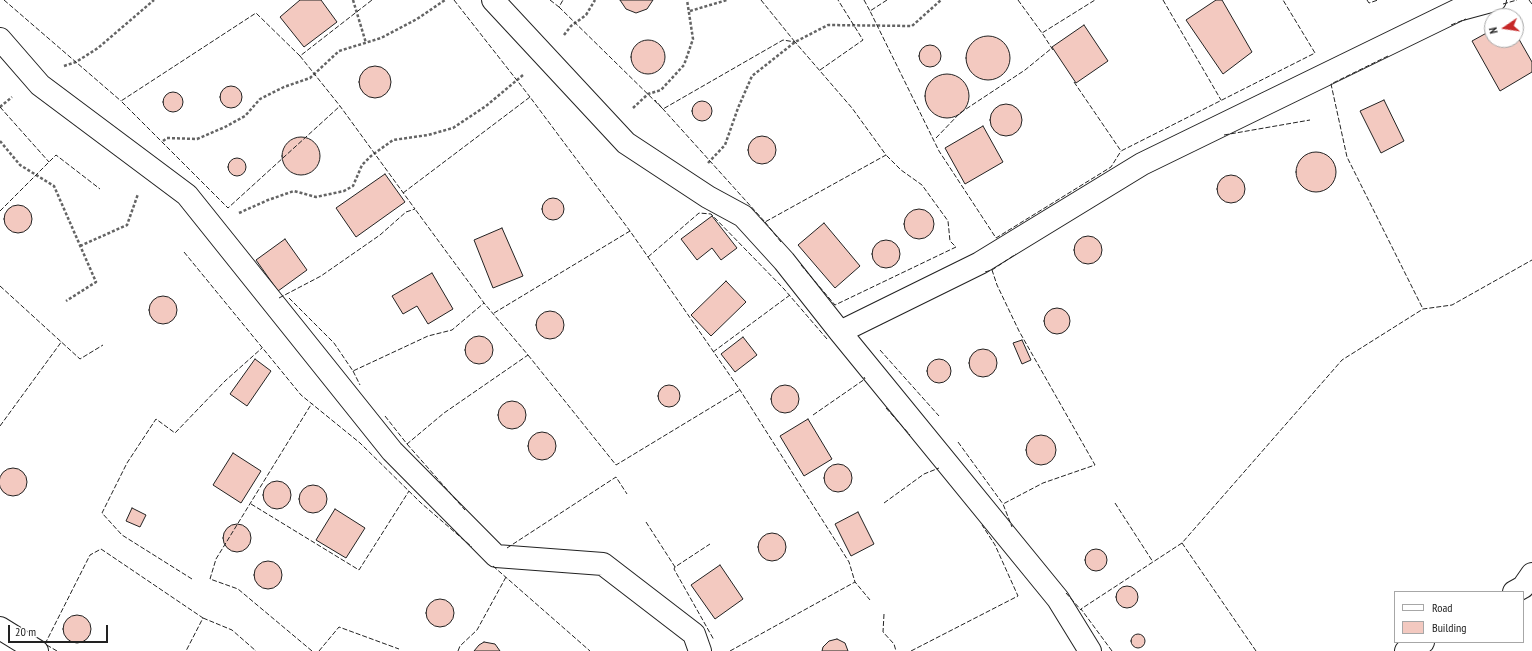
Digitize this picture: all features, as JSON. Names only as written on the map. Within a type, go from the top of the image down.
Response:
[{"type":"street","points":[[493,0],[626,142],[689,184],[742,216],[784,261],[840,332],[1058,599],[1090,651]]},
{"type":"street","points":[[840,332],[980,263],[1142,164],[1458,10],[1495,0]]},
{"type":"street","points":[[0,39],[40,85],[187,195],[209,225],[392,451],[496,556],[603,564],[694,634],[700,651]]},
{"type":"street","points":[[1516,591],[1523,587],[1532,574]]},
{"type":"street","points":[[0,628],[37,651]]},
{"type":"street","points":[[1406,651],[1421,643]]},
{"type":"path","points":[[34,79],[50,70],[76,62],[98,48],[154,0]]},
{"type":"path","points":[[353,0],[366,43]]},
{"type":"path","points":[[80,246],[127,224],[143,183],[137,158],[167,138],[197,139],[225,127],[245,116],[260,99],[284,87],[310,78],[339,51],[381,38],[417,19],[445,0]]},
{"type":"path","points":[[209,225],[268,200],[294,191],[316,197],[348,188],[353,186],[362,165],[371,156],[394,140],[428,135],[453,128],[514,84],[545,55],[571,26],[586,15],[595,0]]},
{"type":"path","points":[[609,124],[630,110],[648,94],[661,90],[684,65],[693,39],[690,11],[687,0]]},
{"type":"path","points":[[690,11],[727,0]]},
{"type":"path","points":[[689,184],[725,145],[738,108],[752,76],[795,42],[828,25],[912,26],[941,0]]},
{"type":"path","points":[[0,141],[20,165],[54,186],[96,282],[66,301]]},
{"type":"building","points":[[300,0],[321,0],[337,22],[304,47],[280,17]]},
{"type":"building","points":[[620,0],[653,0],[647,9],[636,13],[626,9]]},
{"type":"building","points":[[1216,0],[1222,0],[1252,52],[1223,74],[1186,20]]},
{"type":"building","points":[[1084,25],[1108,61],[1076,83],[1052,47]]},
{"type":"building","points":[[1484,34],[1484,48],[1524,48],[1532,62],[1532,72],[1500,91],[1472,41]]},
{"type":"building","points":[[992,36],[997,37],[1004,42],[1009,49],[1009,67],[1004,74],[997,79],[984,80],[979,79],[972,74],[967,67],[966,54],[967,49],[972,42],[979,37]]},
{"type":"building","points":[[645,40],[651,40],[660,45],[664,51],[664,63],[660,69],[651,74],[645,74],[636,69],[631,60],[631,54],[636,45]]},
{"type":"building","points":[[930,45],[938,48],[941,56],[938,64],[930,67],[922,64],[919,56],[922,48]]},
{"type":"building","points":[[375,66],[384,69],[388,73],[391,82],[388,91],[384,95],[375,98],[366,95],[362,91],[359,82],[362,73],[366,69]]},
{"type":"building","points":[[947,74],[959,78],[965,84],[969,96],[965,108],[959,114],[947,118],[935,114],[929,108],[925,96],[929,84],[935,78]]},
{"type":"building","points":[[231,86],[235,87],[241,93],[241,101],[235,107],[231,108],[227,107],[221,101],[220,97],[221,93],[227,87]]},
{"type":"building","points":[[173,92],[180,95],[183,102],[180,109],[173,112],[166,109],[163,102],[166,95]]},
{"type":"building","points":[[1384,100],[1404,141],[1381,153],[1360,111]]},
{"type":"building","points":[[702,101],[709,104],[712,111],[709,118],[702,121],[695,118],[692,111],[695,104]]},
{"type":"building","points":[[1003,104],[1009,104],[1019,111],[1022,120],[1021,126],[1015,133],[1009,136],[1003,136],[993,129],[990,123],[990,117],[997,107]]},
{"type":"building","points":[[983,126],[1003,162],[965,184],[945,148]]},
{"type":"building","points":[[762,136],[772,140],[776,150],[772,160],[762,164],[752,160],[748,150],[752,140]]},
{"type":"building","points":[[297,137],[305,137],[315,142],[319,149],[319,163],[315,170],[305,175],[297,175],[287,170],[285,167],[282,160],[282,152],[287,142],[290,140]]},
{"type":"building","points":[[1320,152],[1327,155],[1333,161],[1336,172],[1335,180],[1327,189],[1320,192],[1312,192],[1305,189],[1297,180],[1296,168],[1299,161],[1308,153]]},
{"type":"building","points":[[233,158],[241,158],[246,163],[244,174],[241,176],[233,176],[228,171],[228,163]]},
{"type":"building","points":[[385,174],[405,202],[356,237],[336,208]]},
{"type":"building","points":[[1231,175],[1241,179],[1245,189],[1241,199],[1231,203],[1221,199],[1217,189],[1221,179]]},
{"type":"building","points":[[549,198],[557,198],[564,205],[564,213],[557,220],[549,220],[542,213],[542,205]]},
{"type":"building","points":[[18,205],[28,209],[32,219],[28,229],[18,233],[8,229],[4,219],[8,209]]},
{"type":"building","points":[[919,209],[930,213],[934,224],[930,235],[919,239],[908,235],[904,224],[908,213]]},
{"type":"building","points":[[712,216],[737,248],[721,260],[712,248],[697,260],[681,239]]},
{"type":"building","points":[[824,223],[860,266],[835,288],[798,245]]},
{"type":"building","points":[[502,228],[523,276],[493,288],[474,240]]},
{"type":"building","points":[[1088,236],[1098,240],[1102,250],[1098,260],[1088,264],[1078,260],[1074,250],[1078,240]]},
{"type":"building","points":[[285,239],[307,270],[278,291],[256,260]]},
{"type":"building","points":[[886,240],[896,244],[900,254],[896,264],[886,268],[876,264],[872,254],[876,244]]},
{"type":"building","points":[[432,273],[453,309],[428,324],[417,306],[403,314],[392,296]]},
{"type":"building","points":[[726,281],[746,302],[711,336],[691,315]]},
{"type":"building","points":[[163,296],[173,300],[177,310],[173,320],[163,324],[153,320],[149,310],[153,300]]},
{"type":"building","points":[[1057,308],[1066,312],[1070,321],[1066,330],[1057,334],[1048,330],[1044,321],[1048,312]]},
{"type":"building","points":[[550,311],[560,315],[564,325],[560,335],[550,339],[540,335],[536,325],[540,315]]},
{"type":"building","points":[[479,336],[489,340],[493,350],[489,360],[479,364],[469,360],[465,350],[469,340]]},
{"type":"building","points":[[743,337],[757,355],[735,372],[721,354]]},
{"type":"building","points":[[1022,340],[1031,360],[1022,364],[1013,343]]},
{"type":"building","points":[[983,349],[993,353],[997,363],[993,373],[983,377],[973,373],[969,363],[973,353]]},
{"type":"building","points":[[255,359],[271,371],[247,406],[230,394]]},
{"type":"building","points":[[939,359],[947,363],[951,371],[947,379],[939,383],[931,379],[927,371],[931,363]]},
{"type":"building","points":[[669,385],[677,388],[680,396],[677,404],[669,407],[661,404],[658,396],[661,388]]},
{"type":"building","points":[[785,385],[795,389],[799,399],[795,409],[785,413],[775,409],[771,399],[775,389]]},
{"type":"building","points":[[512,401],[522,405],[526,415],[522,425],[512,429],[502,425],[498,415],[502,405]]},
{"type":"building","points":[[808,419],[832,459],[804,476],[780,436]]},
{"type":"building","points":[[542,432],[552,436],[556,446],[552,456],[542,460],[532,456],[528,446],[532,436]]},
{"type":"building","points":[[1041,435],[1052,439],[1056,450],[1052,461],[1041,465],[1030,461],[1026,450],[1030,439]]},
{"type":"building","points":[[233,453],[261,471],[241,503],[213,485]]},
{"type":"building","points":[[838,464],[848,468],[852,478],[848,488],[838,492],[828,488],[824,478],[828,468]]},
{"type":"building","points":[[13,468],[23,472],[27,482],[23,492],[13,496],[3,492],[-1,482],[3,472]]},
{"type":"building","points":[[277,481],[287,485],[291,495],[287,505],[277,509],[267,505],[263,495],[267,485]]},
{"type":"building","points":[[313,485],[323,489],[327,499],[323,509],[313,513],[303,509],[299,499],[303,489]]},
{"type":"building","points":[[132,508],[146,515],[140,527],[126,521]]},
{"type":"building","points":[[335,509],[365,528],[346,558],[316,540]]},
{"type":"building","points":[[858,512],[874,544],[851,556],[835,524]]},
{"type":"building","points":[[237,524],[247,528],[251,538],[247,548],[237,552],[227,548],[223,538],[227,528]]},
{"type":"building","points":[[772,533],[782,537],[786,547],[782,557],[772,561],[762,557],[758,547],[762,537]]},
{"type":"building","points":[[1096,549],[1104,552],[1107,560],[1104,568],[1096,571],[1088,568],[1085,560],[1088,552]]},
{"type":"building","points":[[268,561],[278,565],[282,575],[278,585],[268,589],[258,585],[254,575],[258,565]]},
{"type":"building","points":[[720,565],[743,599],[715,619],[691,585]]},
{"type":"building","points":[[1123,586],[1131,586],[1138,593],[1138,601],[1131,608],[1123,608],[1116,601],[1116,593]]},
{"type":"building","points":[[440,599],[450,603],[454,613],[450,623],[440,627],[430,623],[426,613],[430,603]]},
{"type":"building","points":[[77,615],[87,619],[91,629],[87,639],[77,643],[67,639],[63,629],[67,619]]},
{"type":"building","points":[[1135,634],[1141,634],[1145,638],[1145,644],[1141,648],[1135,648],[1131,644],[1131,638]]},
{"type":"building","points":[[837,639],[845,643],[848,651],[822,651],[823,647],[829,641]]},
{"type":"building","points":[[484,642],[495,644],[500,651],[474,651]]},
{"type":"fence","points":[[4,0],[121,101]]},
{"type":"fence","points":[[279,298],[321,276],[380,235],[406,212],[415,209],[340,106],[300,56],[372,0]]},
{"type":"fence","points":[[454,0],[530,97]]},
{"type":"fence","points":[[550,0],[559,7],[563,0]]},
{"type":"fence","points":[[761,0],[795,42]]},
{"type":"fence","points":[[820,70],[863,40],[838,0]]},
{"type":"fence","points":[[864,0],[870,11]]},
{"type":"fence","points":[[887,0],[870,11],[939,151],[996,238],[1111,167],[1121,151]]},
{"type":"fence","points":[[1018,0],[1042,33]]},
{"type":"fence","points":[[1053,50],[1042,33],[1095,0]]},
{"type":"fence","points":[[1163,0],[1221,100]]},
{"type":"fence","points":[[1074,82],[1121,151],[1315,53],[1283,0]]},
{"type":"fence","points":[[1367,0],[1369,3],[1378,0]]},
{"type":"fence","points":[[1503,4],[1517,0]]},
{"type":"fence","points":[[1529,0],[1532,4]]},
{"type":"fence","points":[[559,7],[663,109],[783,40],[795,42],[852,108],[886,155],[765,222],[663,109],[655,100]]},
{"type":"fence","points":[[300,56],[256,13],[121,101],[228,208],[340,106]]},
{"type":"fence","points":[[1451,25],[1466,19]]},
{"type":"fence","points":[[936,138],[960,113],[1025,70],[1052,48]]},
{"type":"fence","points":[[1388,56],[1331,84],[1347,157],[1423,309]]},
{"type":"fence","points":[[403,193],[530,97],[630,231],[740,390],[849,562],[855,582],[870,600]]},
{"type":"fence","points":[[0,107],[49,162]]},
{"type":"fence","points":[[1224,135],[1310,120]]},
{"type":"fence","points":[[0,211],[56,155],[100,189]]},
{"type":"fence","points":[[801,265],[835,305],[956,247],[950,241],[948,221],[922,185],[901,170],[886,155]]},
{"type":"fence","points":[[289,298],[334,343],[353,371],[428,336],[452,330],[484,303],[415,209]]},
{"type":"fence","points":[[648,257],[699,213],[711,214],[784,289],[827,339]]},
{"type":"fence","points":[[765,222],[781,242]]},
{"type":"fence","points":[[494,313],[630,231]]},
{"type":"fence","points":[[184,252],[301,395],[360,443],[421,503],[472,547]]},
{"type":"fence","points":[[992,270],[1016,254]]},
{"type":"fence","points":[[1112,651],[1081,609],[1182,543],[1342,360],[1423,309],[1452,305],[1532,260]]},
{"type":"fence","points":[[985,272],[992,270],[997,285],[1019,331],[1095,465],[1043,483],[1003,504],[1012,527]]},
{"type":"fence","points":[[0,286],[80,359],[103,345]]},
{"type":"fence","points":[[713,352],[790,295]]},
{"type":"fence","points":[[385,416],[407,444],[444,413],[528,355],[484,303]]},
{"type":"fence","points":[[0,426],[62,341]]},
{"type":"fence","points":[[192,579],[122,535],[102,513],[127,463],[156,419],[175,433],[225,381],[262,348]]},
{"type":"fence","points":[[880,350],[939,416]]},
{"type":"fence","points":[[528,355],[616,465],[740,390]]},
{"type":"fence","points":[[353,371],[360,385]]},
{"type":"fence","points":[[813,415],[865,379],[864,377]]},
{"type":"fence","points":[[312,403],[216,559],[210,579],[238,589],[312,651]]},
{"type":"fence","points":[[886,408],[910,435]]},
{"type":"fence","points":[[958,442],[1003,504]]},
{"type":"fence","points":[[407,444],[465,510]]},
{"type":"fence","points":[[884,503],[924,474],[939,468]]},
{"type":"fence","points":[[507,548],[616,477],[627,494]]},
{"type":"fence","points":[[251,504],[359,570],[409,491]]},
{"type":"fence","points":[[1115,503],[1153,562]]},
{"type":"fence","points":[[646,522],[675,567],[710,544]]},
{"type":"fence","points":[[911,651],[1018,596],[995,545],[982,525]]},
{"type":"fence","points":[[1182,543],[1256,651]]},
{"type":"fence","points":[[57,651],[45,644],[90,555],[101,549],[203,618],[186,651]]},
{"type":"fence","points":[[493,566],[590,651]]},
{"type":"fence","points":[[675,567],[674,569],[714,640]]},
{"type":"fence","points":[[458,651],[460,646],[477,630],[506,577]]},
{"type":"fence","points":[[730,651],[855,582]]},
{"type":"fence","points":[[1066,593],[1081,610]]},
{"type":"fence","points":[[884,614],[883,632],[894,644],[896,651]]},
{"type":"fence","points":[[203,618],[232,630],[256,651]]},
{"type":"fence","points":[[319,651],[339,627],[399,649]]}]
